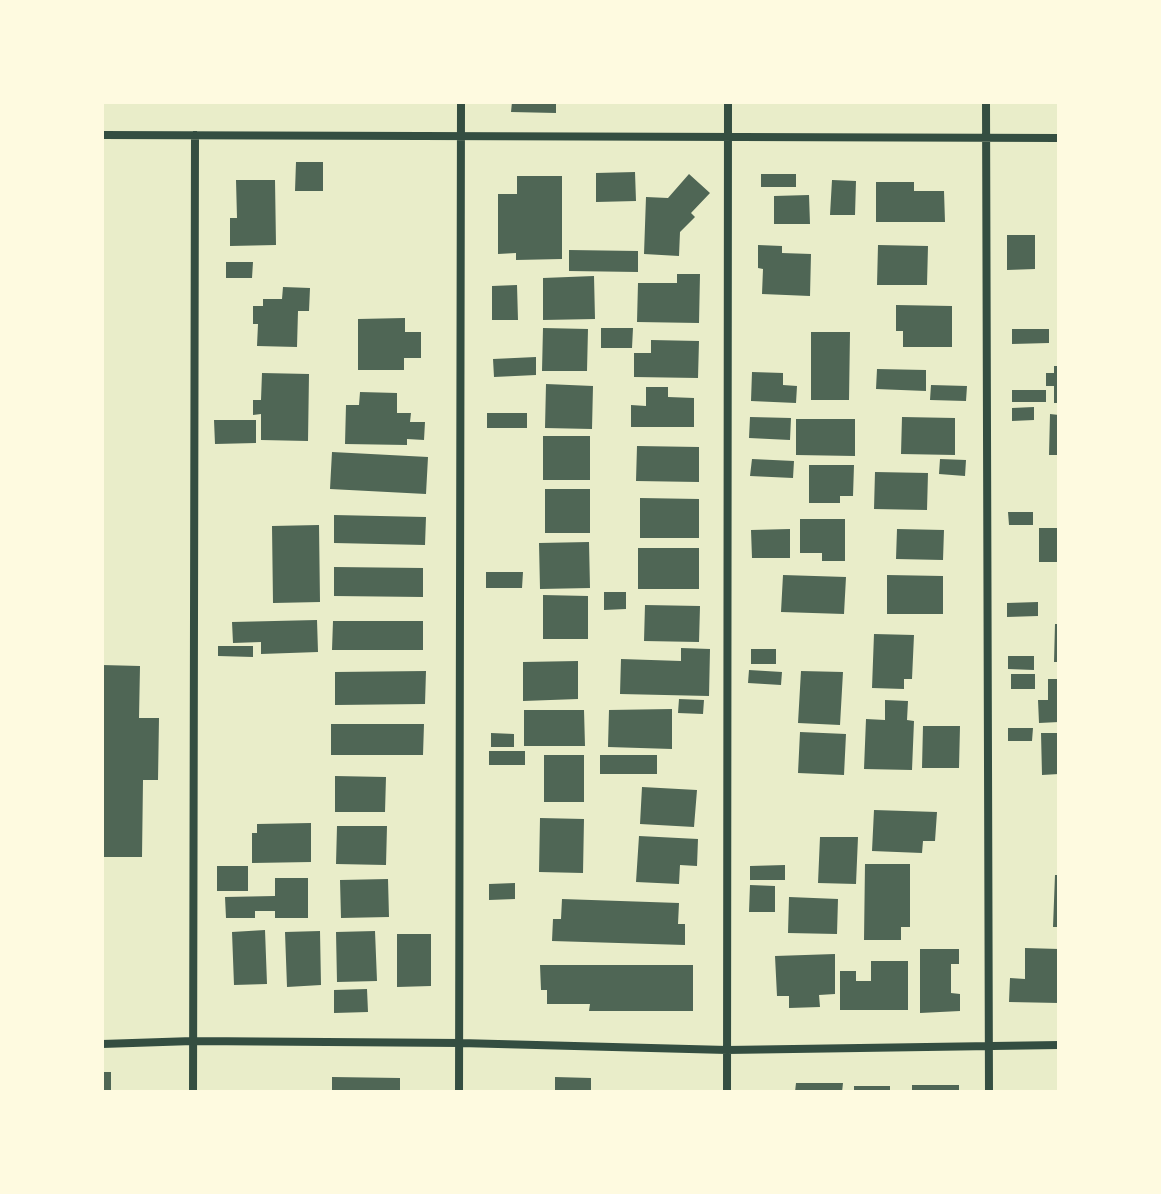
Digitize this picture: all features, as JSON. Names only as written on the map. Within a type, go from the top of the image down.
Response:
[{"type":"street","points":[[459,1092],[461,102]]},
{"type":"street","points":[[727,1092],[728,102]]},
{"type":"street","points":[[986,102],[989,1092]]},
{"type":"street","points":[[102,135],[1059,138]]},
{"type":"street","points":[[193,1092],[195,135]]},
{"type":"street","points":[[102,1044],[193,1041],[460,1043],[727,1050],[1059,1045]]},
{"type":"building","points":[[512,102],[556,102],[556,113],[511,112]]},
{"type":"building","points":[[296,162],[323,162],[323,191],[295,191]]},
{"type":"building","points":[[635,172],[636,201],[596,202],[596,173]]},
{"type":"building","points":[[689,174],[710,193],[691,213],[695,217],[680,232],[679,256],[644,254],[646,197],[668,198]]},
{"type":"building","points":[[761,174],[796,174],[796,187],[761,187]]},
{"type":"building","points":[[517,176],[562,176],[562,259],[516,260],[516,253],[498,254],[498,194],[517,194]]},
{"type":"building","points":[[236,180],[275,180],[276,245],[230,246],[230,218],[237,218]]},
{"type":"building","points":[[832,180],[856,181],[855,215],[830,215]]},
{"type":"building","points":[[876,182],[914,182],[914,191],[944,191],[945,222],[876,222]]},
{"type":"building","points":[[809,195],[810,224],[774,224],[774,196]]},
{"type":"building","points":[[1007,235],[1035,235],[1035,269],[1007,270]]},
{"type":"building","points":[[758,245],[782,246],[782,253],[811,254],[810,296],[762,294],[763,269],[758,268]]},
{"type":"building","points":[[878,245],[928,246],[927,285],[877,285]]},
{"type":"building","points":[[569,250],[638,251],[638,272],[569,271]]},
{"type":"building","points":[[226,262],[253,262],[252,278],[226,278]]},
{"type":"building","points":[[677,274],[700,274],[699,323],[637,322],[638,283],[677,283]]},
{"type":"building","points":[[594,276],[595,319],[543,320],[543,278]]},
{"type":"building","points":[[517,285],[518,320],[492,320],[492,286]]},
{"type":"building","points":[[283,287],[310,288],[309,311],[298,311],[297,347],[257,346],[258,324],[253,324],[253,306],[263,306],[263,299],[282,299]]},
{"type":"building","points":[[896,305],[952,306],[952,347],[903,347],[903,331],[896,331]]},
{"type":"building","points":[[405,318],[405,332],[421,332],[421,358],[404,358],[404,370],[358,370],[358,319]]},
{"type":"building","points":[[543,328],[588,329],[587,371],[542,371]]},
{"type":"building","points":[[601,328],[633,328],[632,348],[601,348]]},
{"type":"building","points":[[1012,329],[1049,329],[1049,343],[1012,344]]},
{"type":"building","points":[[811,332],[850,332],[849,400],[811,400]]},
{"type":"building","points":[[651,340],[699,341],[698,378],[634,377],[634,353],[651,353]]},
{"type":"building","points":[[536,357],[536,375],[494,377],[493,359]]},
{"type":"building","points":[[1054,366],[1059,366],[1059,403],[1054,403],[1054,386],[1046,386],[1046,373],[1054,373]]},
{"type":"building","points":[[877,369],[926,370],[926,391],[876,389]]},
{"type":"building","points":[[752,372],[783,373],[783,385],[797,386],[796,403],[751,401]]},
{"type":"building","points":[[262,373],[309,374],[308,441],[261,440],[261,414],[253,415],[253,400],[261,400]]},
{"type":"building","points":[[546,384],[593,386],[592,429],[545,428]]},
{"type":"building","points":[[931,385],[967,386],[966,401],[930,400]]},
{"type":"building","points":[[646,387],[668,387],[668,397],[694,398],[694,427],[631,427],[631,405],[646,406]]},
{"type":"building","points":[[1012,390],[1046,390],[1046,402],[1012,402]]},
{"type":"building","points":[[360,392],[397,393],[397,413],[411,413],[410,422],[425,422],[424,440],[407,439],[407,445],[345,444],[346,405],[359,405]]},
{"type":"building","points":[[1034,407],[1034,420],[1012,421],[1012,408]]},
{"type":"building","points":[[487,413],[527,413],[527,428],[487,428]]},
{"type":"building","points":[[1050,414],[1059,415],[1059,455],[1049,455]]},
{"type":"building","points":[[750,417],[791,418],[790,440],[749,438]]},
{"type":"building","points":[[902,417],[955,418],[955,455],[901,454]]},
{"type":"building","points":[[796,419],[855,419],[855,456],[796,455]]},
{"type":"building","points":[[214,420],[256,420],[256,443],[215,444]]},
{"type":"building","points":[[543,436],[590,436],[590,480],[543,480]]},
{"type":"building","points":[[637,446],[699,447],[699,482],[636,481]]},
{"type":"building","points":[[332,452],[428,457],[426,494],[330,489]]},
{"type":"building","points":[[752,459],[794,461],[793,478],[750,476]]},
{"type":"building","points":[[940,459],[966,460],[965,476],[939,474]]},
{"type":"building","points":[[809,465],[854,465],[853,496],[840,496],[840,503],[809,503]]},
{"type":"building","points":[[875,472],[928,473],[927,510],[874,509]]},
{"type":"building","points":[[545,489],[590,489],[590,533],[545,533]]},
{"type":"building","points":[[640,498],[699,499],[699,538],[640,538]]},
{"type":"building","points":[[1008,512],[1033,512],[1033,525],[1009,525]]},
{"type":"building","points":[[334,515],[426,517],[425,545],[334,543]]},
{"type":"building","points":[[800,519],[845,519],[845,561],[822,561],[822,553],[800,553]]},
{"type":"building","points":[[319,525],[320,602],[273,603],[272,526]]},
{"type":"building","points":[[1039,528],[1059,528],[1059,562],[1039,562]]},
{"type":"building","points":[[790,529],[790,558],[752,558],[751,530]]},
{"type":"building","points":[[897,529],[944,530],[943,560],[896,559]]},
{"type":"building","points":[[589,542],[590,588],[540,589],[539,543]]},
{"type":"building","points":[[638,548],[699,548],[699,589],[638,589]]},
{"type":"building","points":[[334,567],[423,568],[423,597],[334,596]]},
{"type":"building","points":[[486,572],[523,572],[522,588],[486,588]]},
{"type":"building","points":[[783,575],[846,577],[844,614],[781,612]]},
{"type":"building","points":[[887,575],[943,576],[943,614],[887,614]]},
{"type":"building","points":[[604,592],[626,592],[626,609],[604,610]]},
{"type":"building","points":[[543,595],[588,596],[588,639],[543,639]]},
{"type":"building","points":[[1038,602],[1038,616],[1007,617],[1007,603]]},
{"type":"building","points":[[645,605],[700,606],[699,642],[644,641]]},
{"type":"building","points":[[317,620],[318,652],[261,654],[261,642],[233,643],[232,622]]},
{"type":"building","points":[[333,621],[423,621],[423,650],[332,650]]},
{"type":"building","points":[[1055,624],[1059,624],[1059,662],[1054,662]]},
{"type":"building","points":[[874,634],[914,635],[912,679],[904,679],[904,689],[872,688]]},
{"type":"building","points":[[218,646],[253,646],[253,657],[218,656]]},
{"type":"building","points":[[681,648],[710,649],[709,696],[620,694],[621,659],[681,661]]},
{"type":"building","points":[[751,649],[776,649],[776,664],[751,664]]},
{"type":"building","points":[[1008,656],[1034,656],[1034,670],[1008,669]]},
{"type":"building","points":[[578,661],[578,699],[523,701],[523,662]]},
{"type":"building","points":[[102,665],[140,666],[139,718],[159,718],[158,780],[143,780],[142,857],[102,857]]},
{"type":"building","points":[[749,670],[782,672],[781,685],[748,683]]},
{"type":"building","points":[[426,671],[425,704],[335,705],[335,672]]},
{"type":"building","points":[[801,671],[843,672],[840,725],[798,723]]},
{"type":"building","points":[[1011,674],[1035,674],[1035,689],[1011,689]]},
{"type":"building","points":[[1048,679],[1059,679],[1059,722],[1039,723],[1038,700],[1048,700]]},
{"type":"building","points":[[679,699],[704,700],[703,714],[678,713]]},
{"type":"building","points":[[885,700],[908,701],[907,720],[914,721],[912,770],[864,769],[866,719],[885,720]]},
{"type":"building","points":[[672,709],[672,749],[608,747],[609,710]]},
{"type":"building","points":[[524,710],[584,710],[585,746],[524,746]]},
{"type":"building","points":[[331,724],[424,724],[423,755],[331,755]]},
{"type":"building","points":[[923,726],[960,726],[959,768],[922,768]]},
{"type":"building","points":[[1008,728],[1033,728],[1032,741],[1008,741]]},
{"type":"building","points":[[800,732],[846,734],[844,775],[798,773]]},
{"type":"building","points":[[491,733],[514,734],[514,747],[491,747]]},
{"type":"building","points":[[1041,733],[1059,733],[1059,774],[1042,775]]},
{"type":"building","points":[[489,751],[525,751],[525,765],[489,765]]},
{"type":"building","points":[[544,755],[584,755],[584,802],[544,802]]},
{"type":"building","points":[[600,755],[657,755],[657,774],[600,774]]},
{"type":"building","points":[[335,776],[386,777],[385,812],[335,812]]},
{"type":"building","points":[[642,787],[697,790],[694,827],[640,824]]},
{"type":"building","points":[[874,810],[937,812],[935,841],[923,841],[922,853],[872,851]]},
{"type":"building","points":[[540,818],[584,819],[583,873],[539,872]]},
{"type":"building","points":[[311,823],[311,862],[252,863],[252,833],[257,833],[257,824]]},
{"type":"building","points":[[337,826],[387,826],[386,865],[336,864]]},
{"type":"building","points":[[639,836],[698,839],[697,866],[680,865],[679,884],[636,882]]},
{"type":"building","points":[[820,837],[858,837],[856,884],[818,883]]},
{"type":"building","points":[[865,864],[910,864],[910,927],[901,927],[901,940],[864,940]]},
{"type":"building","points":[[785,865],[785,880],[750,880],[750,866]]},
{"type":"building","points":[[217,866],[248,866],[248,891],[217,891]]},
{"type":"building","points":[[1055,875],[1059,875],[1059,927],[1053,927]]},
{"type":"building","points":[[275,878],[308,878],[308,918],[275,918],[275,911],[255,911],[255,918],[226,918],[225,897],[275,896]]},
{"type":"building","points":[[388,879],[389,917],[341,918],[340,880]]},
{"type":"building","points":[[515,883],[515,899],[489,900],[489,884]]},
{"type":"building","points":[[750,885],[775,886],[775,912],[749,912]]},
{"type":"building","points":[[789,897],[838,899],[837,934],[788,933]]},
{"type":"building","points":[[562,899],[679,903],[678,924],[685,924],[685,945],[552,941],[553,919],[561,919]]},
{"type":"building","points":[[265,930],[267,984],[234,985],[232,932]]},
{"type":"building","points":[[320,931],[321,985],[287,987],[285,932]]},
{"type":"building","points":[[375,931],[377,981],[337,982],[336,932]]},
{"type":"building","points":[[397,934],[431,934],[431,986],[397,987]]},
{"type":"building","points":[[1025,948],[1059,949],[1059,1003],[1009,1002],[1010,978],[1025,979]]},
{"type":"building","points":[[920,949],[959,949],[959,964],[951,964],[951,993],[960,994],[960,1011],[920,1013]]},
{"type":"building","points":[[835,954],[835,994],[819,995],[820,1007],[789,1008],[789,996],[777,996],[775,956]]},
{"type":"building","points":[[871,961],[908,961],[908,1010],[840,1010],[840,971],[856,971],[856,981],[871,981]]},
{"type":"building","points":[[540,965],[693,965],[693,1011],[589,1011],[590,1004],[547,1004],[547,990],[541,990]]},
{"type":"building","points":[[367,989],[368,1012],[334,1013],[334,990]]},
{"type":"building","points":[[102,1072],[111,1072],[111,1092],[102,1092]]},
{"type":"building","points":[[332,1077],[400,1078],[400,1092],[332,1092]]},
{"type":"building","points":[[555,1077],[591,1078],[591,1092],[555,1092]]},
{"type":"building","points":[[796,1083],[843,1083],[842,1092],[795,1092]]},
{"type":"building","points":[[912,1085],[959,1085],[959,1092],[912,1092]]},
{"type":"building","points":[[854,1086],[890,1086],[890,1092],[854,1092]]}]
